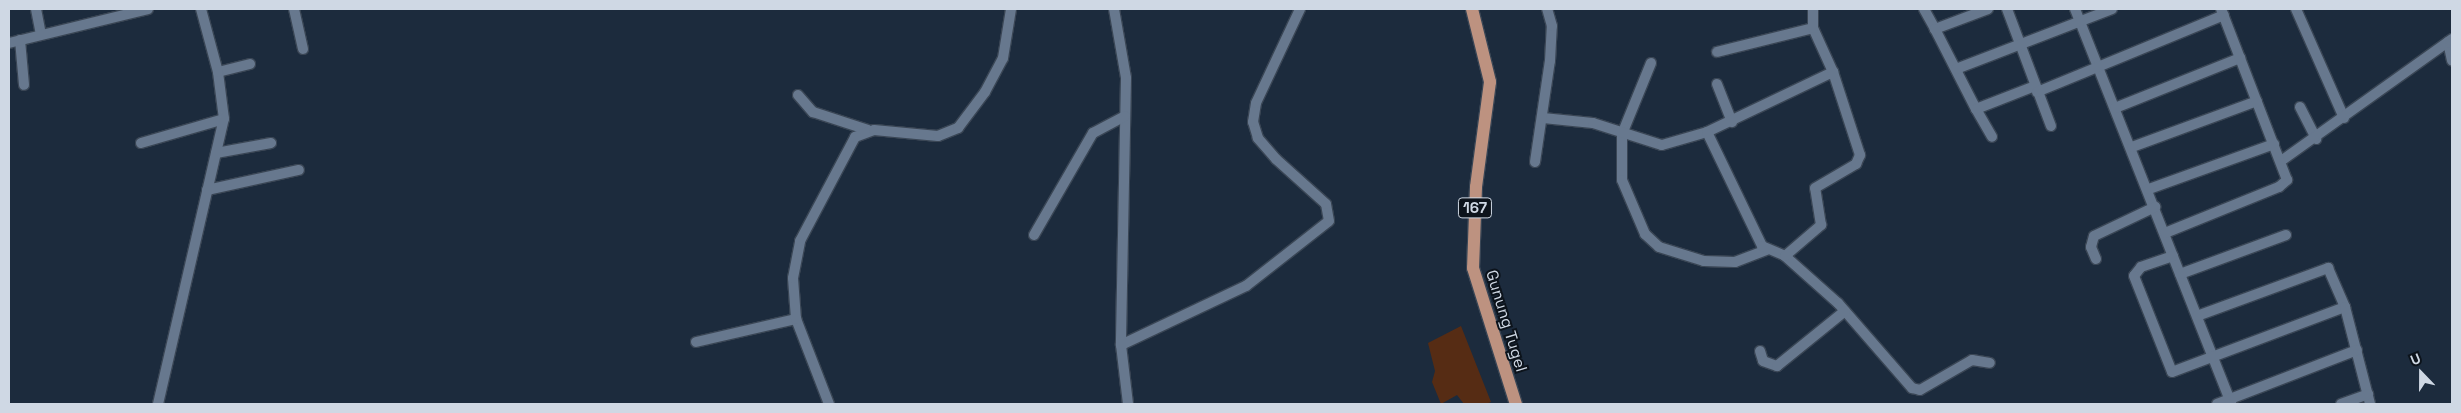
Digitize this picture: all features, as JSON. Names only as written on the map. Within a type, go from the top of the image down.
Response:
[{"type":"main road","name":"Gunung Tugel","points":[[1472,9],[1490,82],[1476,187],[1473,268],[1516,404]]},
{"type":"street","points":[[36,9],[41,35]]},
{"type":"street","points":[[9,43],[148,9]]},
{"type":"street","points":[[158,404],[224,119],[218,72],[201,9]]},
{"type":"street","points":[[294,9],[303,49]]},
{"type":"street","points":[[798,95],[813,112],[868,130],[938,136],[958,128],[985,92],[1003,58],[1011,9]]},
{"type":"street","points":[[1114,9],[1126,78],[1121,345],[1128,404]]},
{"type":"street","points":[[1121,345],[1246,286],[1329,221],[1326,204],[1276,159],[1258,138],[1253,122],[1256,103],[1300,9]]},
{"type":"street","points":[[1535,162],[1543,118],[1551,40],[1547,9]]},
{"type":"street","points":[[1924,9],[1992,137]]},
{"type":"street","points":[[1935,29],[1988,9]]},
{"type":"street","points":[[2007,9],[2051,126]]},
{"type":"street","points":[[2076,9],[2132,147],[2230,402]]},
{"type":"street","points":[[1956,69],[2020,46],[2112,9]]},
{"type":"street","points":[[2296,9],[2344,118]]},
{"type":"street","points":[[1785,256],[1821,225],[1814,201],[1816,188],[1856,164],[1860,155],[1833,72],[1813,28],[1816,11]]},
{"type":"street","points":[[1976,109],[2098,67],[2222,12],[2287,176],[2284,185],[2165,233]]},
{"type":"street","points":[[1717,52],[1813,28]]},
{"type":"street","points":[[20,40],[24,85]]},
{"type":"street","points":[[2281,160],[2316,139],[2450,40]]},
{"type":"street","points":[[2450,40],[2452,61]]},
{"type":"street","points":[[2115,108],[2240,58]]},
{"type":"street","points":[[1651,63],[1622,134],[1622,180],[1645,234],[1659,247],[1704,262],[1735,262],[1767,250],[1785,256],[1845,311],[1914,390],[1972,360],[1990,363]]},
{"type":"street","points":[[218,72],[250,64]]},
{"type":"street","points":[[1543,118],[1593,123],[1622,134],[1662,145],[1707,132],[1732,122],[1833,72]]},
{"type":"street","points":[[1717,84],[1732,122]]},
{"type":"street","points":[[2132,147],[2257,101]]},
{"type":"street","points":[[2300,108],[2316,139]]},
{"type":"street","points":[[1034,235],[1093,133],[1125,116]]},
{"type":"street","points":[[141,143],[224,119]]},
{"type":"street","points":[[829,404],[796,319],[793,278],[800,241],[849,143],[868,130]]},
{"type":"street","points":[[1707,132],[1767,250]]},
{"type":"street","points":[[216,154],[271,143]]},
{"type":"street","points":[[2148,189],[2274,144]]},
{"type":"street","points":[[207,190],[299,170]]},
{"type":"street","points":[[2096,259],[2091,247],[2094,236],[2155,207]]},
{"type":"street","points":[[2180,274],[2286,235]]},
{"type":"street","points":[[2173,256],[2141,267],[2134,276],[2167,367],[2175,372],[2345,307]]},
{"type":"street","points":[[2197,316],[2326,268],[2345,307],[2369,399],[2341,404]]},
{"type":"street","points":[[1760,351],[1764,361],[1777,366],[1845,311]]},
{"type":"street","points":[[696,342],[796,319]]},
{"type":"street","points":[[2217,404],[2230,402],[2356,350]]},
{"type":"shaded area","points":[[1461,326],[1491,402],[1486,404],[1464,404],[1457,395],[1441,404],[1432,382],[1435,371],[1428,343]]}]
